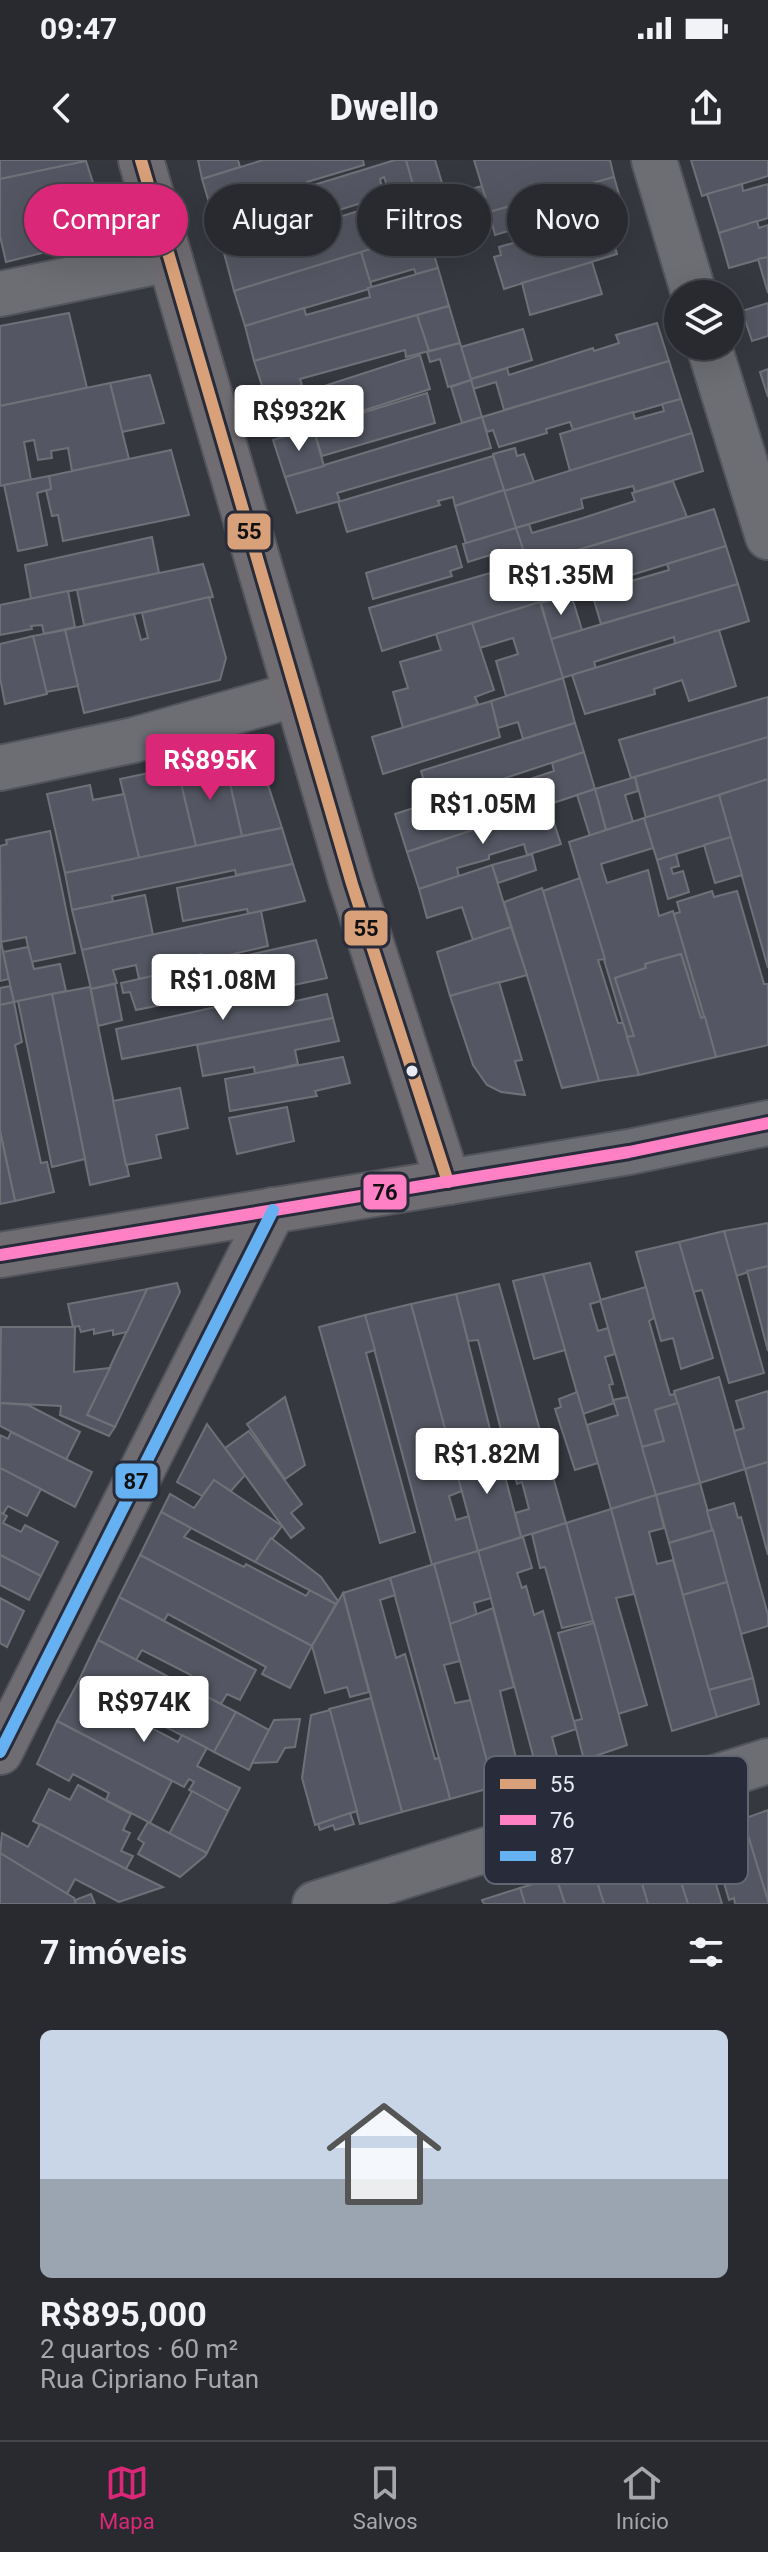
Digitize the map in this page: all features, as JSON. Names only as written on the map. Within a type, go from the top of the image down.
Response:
[{"type":"street","points":[[141,160],[352,884],[448,1182]]},
{"type":"street","points":[[654,160],[690,280]]},
{"type":"street","points":[[0,294],[170,259]]},
{"type":"street","points":[[713,360],[768,537]]},
{"type":"street","points":[[0,768],[134,740],[297,694]]},
{"type":"street","points":[[0,1255],[629,1152],[768,1123]]},
{"type":"street","points":[[0,1752],[273,1210]]},
{"type":"street","points":[[748,1767],[768,1761]]},
{"type":"street","points":[[315,1904],[484,1851]]},
{"type":"building","points":[[0,160],[86,160],[86,161],[0,179]]},
{"type":"building","points":[[198,160],[238,160],[240,167],[202,179]]},
{"type":"building","points":[[263,160],[363,160],[364,165],[308,184],[204,186],[202,179]]},
{"type":"building","points":[[395,160],[406,160],[413,184],[386,184],[384,177],[380,179],[381,184],[357,184],[357,204],[341,209],[341,184],[317,184]]},
{"type":"building","points":[[406,160],[435,160],[442,184],[413,184]]},
{"type":"building","points":[[474,160],[610,160],[614,177],[589,184],[507,184],[507,207],[491,212],[491,184],[481,184]]},
{"type":"building","points":[[691,160],[768,160],[768,176],[702,196]]},
{"type":"building","points":[[86,161],[93,184],[24,184],[24,256],[30,256],[6,262],[0,236],[0,179]]},
{"type":"building","points":[[614,177],[616,184],[589,184]]},
{"type":"building","points":[[742,184],[743,191],[768,184],[768,218],[719,233],[707,194]]},
{"type":"building","points":[[507,207],[507,231],[495,235],[491,211]]},
{"type":"building","points":[[357,211],[357,253],[234,291],[225,256],[341,256],[341,216]]},
{"type":"building","points":[[757,221],[759,228],[768,225],[768,257],[729,268],[719,233]]},
{"type":"building","points":[[507,245],[507,256],[611,256],[504,289],[494,257],[501,255],[499,247]]},
{"type":"building","points":[[357,253],[357,256],[362,256],[372,288],[245,326],[234,291]]},
{"type":"building","points":[[362,256],[434,256],[438,268],[416,274],[414,269],[370,282]]},
{"type":"building","points":[[768,257],[768,293],[758,259]]},
{"type":"building","points":[[592,262],[602,294],[530,315],[522,283]]},
{"type":"building","points":[[438,268],[449,306],[254,361],[245,326],[304,308],[306,315],[370,297],[368,288]]},
{"type":"building","points":[[768,303],[768,336],[752,341],[744,310]]},
{"type":"building","points":[[449,306],[460,343],[429,351],[417,315]]},
{"type":"building","points":[[69,313],[87,388],[0,406],[0,326]]},
{"type":"building","points":[[417,315],[429,351],[406,357],[405,350],[300,379],[302,385],[265,395],[254,361]]},
{"type":"building","points":[[657,323],[664,345],[664,360],[669,361],[504,410],[496,382],[473,389],[471,379],[507,368],[509,375],[593,348],[594,351],[619,343],[616,335]]},
{"type":"building","points":[[523,329],[532,360],[471,379],[461,347]]},
{"type":"building","points":[[460,343],[471,380],[448,387],[440,359],[430,362],[427,352]]},
{"type":"building","points":[[420,355],[430,389],[285,436],[275,402]]},
{"type":"building","points":[[669,361],[681,399],[573,430],[570,422],[546,429],[547,433],[499,447],[493,430],[487,432],[482,417]]},
{"type":"building","points":[[768,369],[768,397],[760,372]]},
{"type":"building","points":[[150,375],[164,423],[122,432],[110,383]]},
{"type":"building","points":[[471,380],[482,417],[462,423],[451,387]]},
{"type":"building","points":[[110,383],[129,459],[72,471],[68,448],[51,451],[52,458],[38,460],[34,440],[24,442],[31,480],[0,486],[0,406]]},
{"type":"building","points":[[427,393],[435,423],[322,456],[313,428]]},
{"type":"building","points":[[681,399],[692,433],[570,471],[560,434],[633,412],[635,419],[664,411],[662,404]]},
{"type":"building","points":[[482,417],[491,448],[337,493],[340,501],[297,513],[285,477]]},
{"type":"building","points":[[313,428],[324,466],[285,477],[273,440]]},
{"type":"building","points":[[692,433],[703,471],[635,492],[633,486],[581,499],[583,508],[516,528],[504,491]]},
{"type":"building","points":[[515,448],[517,456],[524,454],[534,482],[504,491],[493,454]]},
{"type":"building","points":[[171,450],[189,515],[63,541],[58,515],[52,516],[46,490],[51,489],[49,476]]},
{"type":"building","points":[[493,456],[504,490],[455,506],[453,497],[438,501],[440,505],[347,532],[338,502]]},
{"type":"building","points":[[49,476],[51,489],[37,493],[47,545],[18,551],[4,485]]},
{"type":"building","points":[[673,481],[687,517],[528,565],[516,528],[529,524],[532,533],[583,518],[635,501],[632,493]]},
{"type":"building","points":[[504,490],[516,528],[466,544],[455,506]]},
{"type":"building","points":[[714,509],[726,546],[602,584],[599,576],[557,589],[560,597],[541,603],[528,565]]},
{"type":"building","points":[[516,528],[524,552],[502,559],[500,552],[468,562],[463,544]]},
{"type":"building","points":[[152,537],[159,573],[31,599],[25,565]]},
{"type":"building","points":[[456,546],[462,567],[450,571],[452,576],[373,599],[366,573]]},
{"type":"building","points":[[726,546],[738,584],[601,624],[590,587],[628,576],[631,581],[669,570],[667,564]]},
{"type":"building","points":[[528,562],[540,602],[382,651],[369,608]]},
{"type":"building","points":[[203,564],[213,597],[84,625],[77,590]]},
{"type":"building","points":[[738,584],[749,621],[675,644],[674,637],[594,662],[596,668],[562,678],[551,639]]},
{"type":"building","points":[[68,591],[75,627],[44,634],[42,625],[31,626],[32,629],[0,635],[0,605]]},
{"type":"building","points":[[571,594],[582,630],[551,639],[541,603]]},
{"type":"building","points":[[209,597],[226,658],[220,680],[84,713],[65,630],[134,614],[141,640],[148,638],[142,613]]},
{"type":"building","points":[[540,602],[563,678],[506,696],[496,661],[518,654],[513,638],[480,648],[472,623]]},
{"type":"building","points":[[472,623],[494,690],[475,697],[478,704],[403,728],[393,692],[408,688],[400,662],[441,650],[436,634]]},
{"type":"building","points":[[65,630],[78,686],[46,692],[33,636]]},
{"type":"building","points":[[719,630],[736,686],[689,701],[682,680],[654,689],[655,694],[585,714],[572,675]]},
{"type":"building","points":[[33,636],[47,694],[5,704],[0,678],[0,644]]},
{"type":"building","points":[[563,678],[575,723],[523,739],[518,722],[498,728],[491,701]]},
{"type":"building","points":[[768,697],[768,737],[631,778],[619,740]]},
{"type":"building","points":[[491,701],[500,737],[383,774],[372,737]]},
{"type":"building","points":[[575,723],[584,752],[430,803],[421,771]]},
{"type":"building","points":[[768,737],[768,779],[646,818],[635,777]]},
{"type":"building","points":[[584,752],[595,789],[407,852],[395,814],[429,803],[431,812],[554,771],[552,763]]},
{"type":"building","points":[[240,755],[256,763],[269,788],[282,828],[242,836],[224,758]]},
{"type":"building","points":[[224,758],[242,836],[196,846],[177,767]]},
{"type":"building","points":[[177,767],[196,846],[139,858],[120,779]]},
{"type":"building","points":[[635,777],[638,791],[625,795],[633,822],[606,830],[595,789]]},
{"type":"building","points":[[768,779],[768,968],[719,795]]},
{"type":"building","points":[[90,785],[93,800],[124,794],[139,858],[65,873],[47,794]]},
{"type":"building","points":[[595,789],[606,830],[590,836],[577,795]]},
{"type":"building","points":[[719,795],[731,837],[657,860],[644,818]]},
{"type":"building","points":[[548,805],[561,844],[527,855],[524,844],[489,855],[489,859],[457,868],[459,876],[419,889],[407,852]]},
{"type":"building","points":[[644,818],[653,848],[601,864],[607,883],[648,870],[659,916],[673,911],[705,1017],[701,1018],[681,954],[645,964],[646,968],[615,978],[634,1036],[627,1037],[569,842]]},
{"type":"building","points":[[282,828],[293,864],[236,875],[235,870],[112,896],[113,902],[72,910],[65,873]]},
{"type":"building","points":[[50,831],[75,953],[31,962],[26,937],[1,942],[0,846],[7,844],[6,840]]},
{"type":"building","points":[[731,837],[742,875],[715,883],[704,845]]},
{"type":"building","points":[[532,854],[536,870],[498,883],[492,865]]},
{"type":"building","points":[[676,854],[679,866],[671,868],[673,874],[683,871],[689,892],[668,899],[657,860]]},
{"type":"building","points":[[293,864],[305,901],[248,914],[247,909],[183,921],[177,888]]},
{"type":"building","points":[[492,865],[511,927],[473,940],[462,907],[427,918],[419,889]]},
{"type":"building","points":[[580,878],[605,959],[598,960],[639,1075],[599,1081],[543,891]]},
{"type":"building","points":[[542,888],[599,1081],[562,1088],[504,902]]},
{"type":"building","points":[[712,891],[714,897],[737,891],[764,984],[768,984],[768,1045],[716,1057],[674,914],[680,912],[677,902]]},
{"type":"building","points":[[145,895],[153,935],[82,950],[72,910]]},
{"type":"building","points":[[261,911],[268,946],[203,961],[202,954],[169,960],[171,972],[139,979],[136,965],[113,970],[117,983],[91,989],[82,950]]},
{"type":"building","points":[[511,927],[527,975],[450,996],[437,952]]},
{"type":"building","points":[[0,937],[9,979],[0,981]]},
{"type":"building","points":[[316,940],[327,978],[275,989],[274,982],[136,1010],[130,992],[123,993],[121,983]]},
{"type":"building","points":[[28,947],[34,969],[60,964],[66,991],[14,1002],[3,952]]},
{"type":"building","points":[[681,954],[701,1018],[705,1017],[716,1057],[639,1075],[627,1037],[634,1036],[615,978],[646,968],[645,964]]},
{"type":"building","points":[[499,982],[522,1060],[515,1061],[525,1095],[501,1092],[487,1085],[473,1065],[450,996]]},
{"type":"building","points":[[115,984],[122,1020],[98,1026],[91,989]]},
{"type":"building","points":[[10,986],[14,1002],[0,1005],[0,988]]},
{"type":"building","points":[[90,987],[129,1176],[90,1185],[52,994]]},
{"type":"building","points":[[284,987],[287,1003],[327,994],[333,1018],[122,1059],[116,1029],[220,1006],[218,1001]]},
{"type":"building","points":[[52,994],[85,1159],[52,1167],[18,1001]]},
{"type":"building","points":[[14,1002],[22,1042],[15,1045],[41,1163],[47,1162],[54,1192],[15,1201],[0,1131],[0,1005]]},
{"type":"building","points":[[333,1018],[339,1041],[295,1050],[298,1064],[255,1074],[254,1067],[203,1076],[197,1045]]},
{"type":"building","points":[[343,1057],[350,1083],[315,1091],[317,1096],[230,1111],[225,1079]]},
{"type":"building","points":[[180,1088],[188,1128],[156,1135],[161,1158],[126,1165],[113,1101]]},
{"type":"building","points":[[287,1107],[294,1141],[237,1154],[229,1118]]},
{"type":"building","points":[[0,1131],[15,1201],[0,1204]]},
{"type":"building","points":[[768,1223],[768,1266],[736,1276],[724,1231]]},
{"type":"building","points":[[724,1231],[764,1373],[729,1383],[702,1290],[693,1292],[679,1242]]},
{"type":"building","points":[[679,1242],[713,1358],[681,1369],[673,1338],[661,1341],[636,1252]]},
{"type":"building","points":[[590,1263],[601,1301],[590,1304],[598,1331],[608,1328],[615,1354],[605,1357],[613,1384],[609,1385],[614,1403],[583,1414],[543,1274]]},
{"type":"building","points":[[768,1266],[768,1351],[747,1271]]},
{"type":"building","points":[[543,1274],[565,1350],[534,1359],[513,1281]]},
{"type":"building","points":[[177,1283],[180,1292],[115,1427],[87,1415],[147,1289]]},
{"type":"building","points":[[499,1284],[566,1523],[521,1537],[515,1513],[529,1509],[522,1482],[517,1484],[513,1471],[504,1474],[495,1441],[503,1438],[478,1340],[468,1341],[456,1294]]},
{"type":"building","points":[[646,1287],[654,1318],[649,1321],[670,1395],[675,1394],[678,1403],[655,1410],[664,1441],[642,1447],[600,1300]]},
{"type":"building","points":[[147,1289],[127,1332],[113,1335],[113,1330],[94,1334],[94,1329],[81,1332],[79,1326],[73,1327],[68,1304]]},
{"type":"building","points":[[456,1294],[492,1437],[450,1448],[411,1304]]},
{"type":"building","points":[[411,1304],[462,1491],[449,1496],[456,1520],[469,1516],[478,1551],[432,1565],[365,1315]]},
{"type":"building","points":[[365,1315],[375,1350],[366,1353],[415,1532],[380,1543],[319,1327]]},
{"type":"building","points":[[1,1327],[75,1327],[74,1372],[110,1368],[87,1415],[115,1427],[109,1436],[60,1415],[61,1406],[0,1403]]},
{"type":"building","points":[[719,1377],[745,1469],[700,1483],[674,1391]]},
{"type":"building","points":[[768,1391],[768,1462],[745,1469],[734,1431],[744,1428],[736,1401]]},
{"type":"building","points":[[577,1392],[598,1463],[575,1470],[555,1409],[561,1407],[559,1399]]},
{"type":"building","points":[[285,1397],[305,1465],[285,1479],[247,1424]]},
{"type":"building","points":[[628,1397],[656,1495],[611,1509],[587,1425],[618,1415],[613,1400]]},
{"type":"building","points":[[0,1403],[28,1405],[80,1432],[66,1460],[0,1426]]},
{"type":"building","points":[[678,1403],[700,1483],[656,1495],[642,1447],[664,1441],[655,1410]]},
{"type":"building","points":[[207,1424],[245,1475],[231,1491],[214,1480],[202,1496],[177,1482]]},
{"type":"building","points":[[249,1431],[302,1504],[291,1513],[304,1528],[291,1538],[225,1448]]},
{"type":"building","points":[[11,1432],[92,1472],[75,1507],[0,1468],[0,1435],[8,1439]]},
{"type":"building","points":[[496,1442],[521,1537],[478,1551],[452,1455]]},
{"type":"building","points":[[768,1462],[768,1555],[745,1469]]},
{"type":"building","points":[[0,1468],[41,1489],[27,1516],[8,1506],[3,1514],[0,1512]]},
{"type":"building","points":[[214,1480],[282,1526],[255,1562],[161,1512],[170,1494],[194,1508]]},
{"type":"building","points":[[700,1483],[713,1530],[669,1543],[656,1495]]},
{"type":"building","points":[[656,1495],[664,1528],[649,1532],[657,1564],[673,1560],[717,1717],[672,1731],[611,1509]]},
{"type":"building","points":[[734,1503],[738,1518],[741,1517],[768,1615],[768,1626],[741,1634],[707,1511]]},
{"type":"building","points":[[611,1509],[634,1594],[616,1598],[647,1705],[618,1714],[566,1523]]},
{"type":"building","points":[[0,1512],[7,1516],[3,1523],[21,1532],[25,1525],[58,1542],[41,1576],[0,1555]]},
{"type":"building","points":[[161,1512],[191,1528],[184,1537],[244,1567],[246,1564],[306,1596],[310,1590],[336,1604],[312,1646],[140,1555]]},
{"type":"building","points":[[566,1523],[593,1621],[562,1628],[545,1567],[540,1568],[532,1534]]},
{"type":"building","points":[[713,1530],[727,1582],[683,1595],[669,1543]]},
{"type":"building","points":[[523,1537],[532,1568],[517,1573],[522,1588],[526,1586],[534,1615],[543,1611],[576,1729],[552,1737],[557,1756],[533,1756],[478,1551]]},
{"type":"building","points":[[271,1538],[321,1577],[338,1601],[336,1604],[255,1562]]},
{"type":"building","points":[[478,1551],[491,1598],[474,1603],[477,1616],[450,1624],[434,1564]]},
{"type":"building","points":[[0,1555],[41,1576],[29,1600],[0,1585]]},
{"type":"building","points":[[140,1555],[312,1646],[290,1688],[262,1674],[266,1667],[168,1614],[164,1621],[119,1597]]},
{"type":"building","points":[[434,1564],[460,1661],[444,1665],[455,1703],[471,1700],[486,1756],[484,1790],[450,1799],[390,1578]]},
{"type":"building","points":[[390,1578],[395,1595],[380,1600],[396,1658],[405,1654],[435,1759],[439,1758],[450,1799],[402,1812],[343,1593]]},
{"type":"building","points":[[727,1582],[753,1678],[709,1690],[683,1595]]},
{"type":"building","points":[[343,1593],[369,1692],[350,1697],[347,1687],[325,1693],[312,1646]]},
{"type":"building","points":[[119,1597],[256,1670],[240,1700],[227,1694],[221,1704],[186,1686],[191,1675],[142,1650],[136,1660],[98,1640]]},
{"type":"building","points":[[0,1598],[24,1611],[7,1647],[0,1643]]},
{"type":"building","points":[[493,1608],[514,1687],[500,1691],[515,1756],[486,1756],[450,1624]]},
{"type":"building","points":[[594,1623],[627,1745],[595,1756],[583,1756],[574,1721],[582,1719],[558,1633]]},
{"type":"building","points":[[98,1640],[236,1712],[214,1752],[78,1682]]},
{"type":"building","points":[[753,1678],[759,1704],[717,1717],[709,1690]]},
{"type":"building","points":[[78,1682],[141,1714],[138,1721],[178,1742],[182,1735],[207,1748],[197,1766],[240,1788],[228,1811],[189,1790],[194,1782],[189,1779],[184,1787],[57,1721]]},
{"type":"building","points":[[371,1698],[402,1812],[360,1824],[329,1709]]},
{"type":"building","points":[[330,1710],[357,1811],[315,1825],[302,1778],[311,1715]]},
{"type":"building","points":[[236,1712],[269,1730],[249,1770],[214,1752]]},
{"type":"building","points":[[300,1719],[295,1747],[285,1748],[277,1762],[252,1763],[274,1720]]},
{"type":"building","points":[[57,1721],[172,1781],[150,1823],[106,1800],[109,1793],[73,1774],[69,1781],[37,1764]]},
{"type":"building","points":[[78,1785],[131,1814],[123,1830],[130,1833],[121,1851],[133,1856],[126,1869],[33,1821],[49,1789],[70,1800]]},
{"type":"building","points":[[192,1791],[228,1811],[207,1853],[169,1834]]},
{"type":"building","points":[[768,1810],[768,1901],[748,1835],[748,1817]]},
{"type":"building","points":[[350,1813],[354,1824],[335,1830],[333,1825],[320,1830],[318,1824]]},
{"type":"building","points":[[148,1822],[207,1853],[180,1877],[138,1854],[144,1843],[138,1839]]},
{"type":"building","points":[[40,1824],[163,1887],[119,1902],[75,1879],[67,1894],[0,1853],[2,1833],[28,1847]]},
{"type":"building","points":[[748,1835],[768,1904],[735,1904],[734,1898],[729,1900],[724,1884],[748,1884]]},
{"type":"building","points":[[0,1853],[74,1898],[76,1904],[0,1904]]},
{"type":"building","points":[[533,1884],[558,1884],[565,1904],[525,1904],[520,1888]]},
{"type":"building","points":[[558,1884],[598,1884],[604,1904],[565,1904]]},
{"type":"building","points":[[598,1884],[642,1884],[648,1904],[604,1904]]},
{"type":"building","points":[[642,1884],[682,1884],[688,1904],[648,1904]]},
{"type":"building","points":[[682,1884],[716,1884],[722,1904],[688,1904]]},
{"type":"building","points":[[520,1888],[525,1904],[484,1904],[482,1900]]},
{"type":"building","points":[[91,1894],[95,1904],[76,1904],[75,1900]]},
{"type":"transit line","name":"55","points":[[141,160],[352,884],[448,1182]]},
{"type":"transit line","name":"76","points":[[0,1255],[629,1152],[768,1123]]},
{"type":"transit line","name":"87","points":[[0,1752],[273,1210]]}]
